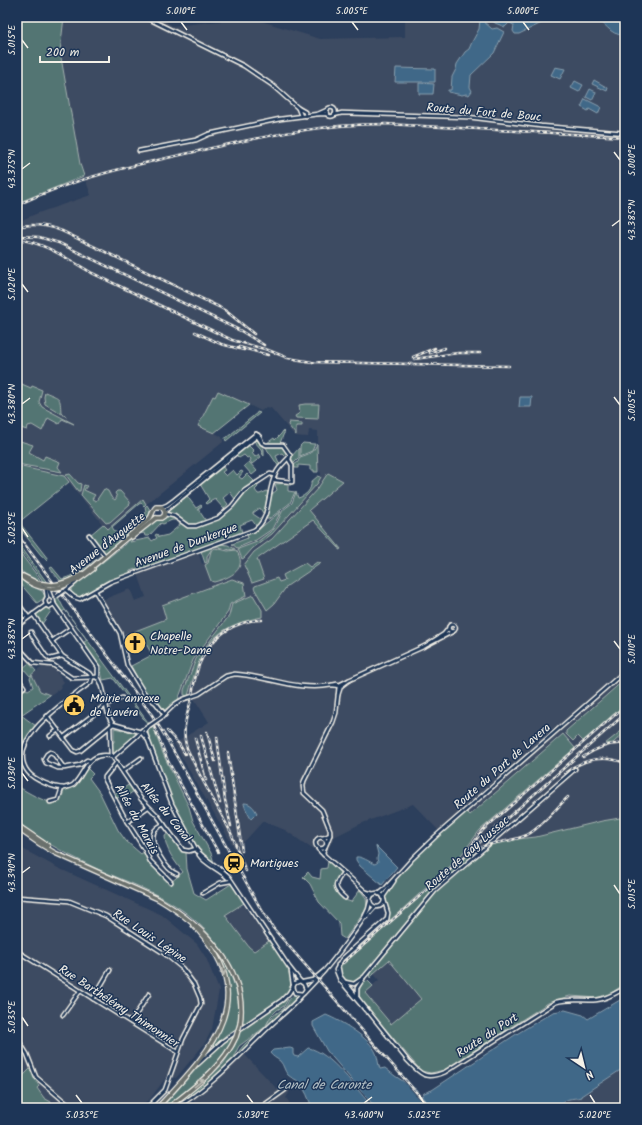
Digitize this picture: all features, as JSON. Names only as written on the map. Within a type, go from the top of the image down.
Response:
[{"type":"main road","points":[[156,507],[162,507],[165,512],[161,518],[156,518],[153,514],[156,507]]},
{"type":"main road","name":"Avenue d'Auguette","points":[[60,586],[80,576],[149,519],[153,514]]},
{"type":"main road","name":"Avenue d'Auguette","points":[[17,572],[31,581],[49,588],[78,580],[156,518]]},
{"type":"main road","points":[[17,572],[24,580],[34,585],[49,588]]},
{"type":"main road","points":[[17,825],[72,860]]},
{"type":"main road","points":[[17,828],[40,844],[143,892],[172,908],[200,929],[223,956],[237,983],[240,994],[240,1024],[236,1037],[228,1054],[218,1066],[168,1108]]},
{"type":"main road","points":[[157,1108],[186,1076],[216,1037],[225,1015],[227,994],[224,973],[214,951],[203,936],[184,916]]},
{"type":"street","points":[[146,17],[244,66],[272,85],[298,108],[304,111],[306,116]]},
{"type":"street","points":[[298,108],[301,116]]},
{"type":"street","points":[[138,151],[196,140],[209,134],[301,116],[328,114],[330,116],[334,115],[335,110],[332,108],[318,114]]},
{"type":"street","points":[[327,110],[328,114]]},
{"type":"street","name":"Route du Fort de Bouc","points":[[335,110],[342,113]]},
{"type":"street","name":"Route du Fort de Bouc","points":[[334,115],[342,113],[468,117],[541,126],[625,133]]},
{"type":"street","points":[[256,435],[262,443],[283,446],[288,451],[290,456],[292,482],[278,482],[274,480]]},
{"type":"street","points":[[162,507],[174,500],[256,435]]},
{"type":"street","points":[[256,435],[165,512],[191,527],[218,518],[232,506],[244,491],[255,482],[270,474],[275,475],[290,456]]},
{"type":"street","points":[[286,462],[291,464]]},
{"type":"street","name":"Avenue de Dunkerque","points":[[70,594],[76,599],[80,599],[110,582],[254,530],[259,527],[263,521],[269,492],[275,475]]},
{"type":"street","points":[[89,535],[105,556]]},
{"type":"street","points":[[47,598],[57,596],[70,588],[78,580]]},
{"type":"street","points":[[46,605],[45,601],[49,588]]},
{"type":"street","points":[[49,588],[54,604],[98,667],[98,677],[102,686],[112,726],[112,756]]},
{"type":"street","points":[[70,588],[70,594]]},
{"type":"street","points":[[65,591],[70,594]]},
{"type":"street","points":[[95,591],[119,630],[127,665],[146,696],[156,704],[163,716]]},
{"type":"street","points":[[17,602],[28,618]]},
{"type":"street","points":[[17,626],[46,605],[49,607],[54,604]]},
{"type":"street","points":[[17,613],[28,618]]},
{"type":"street","points":[[33,614],[62,656],[89,673],[92,677]]},
{"type":"street","points":[[324,855],[323,851],[330,835],[330,830],[322,810],[305,795],[303,786],[304,781],[333,722],[340,686],[348,680],[425,646],[452,632],[455,629],[454,626],[450,625],[444,634],[425,646]]},
{"type":"street","points":[[52,641],[71,628]]},
{"type":"street","points":[[448,629],[452,632]]},
{"type":"street","points":[[32,632],[32,635],[46,656],[50,659]]},
{"type":"street","points":[[17,646],[33,663],[54,666],[72,678],[98,677]]},
{"type":"street","points":[[17,655],[21,651]]},
{"type":"street","points":[[50,659],[62,656]]},
{"type":"street","points":[[48,664],[50,659]]},
{"type":"street","name":"Route du Port de Lavera","points":[[379,894],[436,836],[625,671]]},
{"type":"street","points":[[64,768],[53,753],[50,752],[47,754],[44,759],[46,763],[58,768],[64,768],[80,765],[87,760],[90,761],[100,756],[112,756],[163,716],[175,704],[183,699],[198,695],[224,677],[235,674],[304,687],[317,688],[335,684],[340,686]]},
{"type":"street","points":[[17,677],[24,687],[17,691]]},
{"type":"street","points":[[90,761],[74,784],[62,788],[34,778],[28,773],[23,762],[23,749],[25,744],[47,716],[89,684],[92,677]]},
{"type":"street","points":[[64,737],[107,704],[122,698]]},
{"type":"street","points":[[47,716],[74,751],[78,751],[112,726],[143,731]]},
{"type":"street","points":[[50,736],[58,730]]},
{"type":"street","points":[[143,731],[148,740],[172,804],[196,849],[204,860],[221,871],[231,881],[289,967],[306,987],[303,993]]},
{"type":"street","name":"Allée du Canal","points":[[112,756],[141,799],[157,815],[184,850],[189,851],[196,849]]},
{"type":"street","points":[[123,771],[142,758]]},
{"type":"street","name":"Allée du Marais","points":[[117,762],[105,777],[105,780],[127,822],[147,852],[150,861],[171,882]]},
{"type":"street","name":"Route de Gay Lussac","points":[[351,991],[357,988],[364,977],[435,891],[575,769]]},
{"type":"street","points":[[50,802],[58,800],[62,788]]},
{"type":"street","points":[[127,822],[148,807]]},
{"type":"street","points":[[164,824],[155,829],[153,840],[162,861],[173,873],[177,874]]},
{"type":"street","points":[[330,835],[319,838],[316,840],[315,844],[324,855],[371,897]]},
{"type":"street","points":[[323,838],[326,840],[327,844]]},
{"type":"street","points":[[318,848],[324,848]]},
{"type":"street","points":[[343,872],[337,881],[336,888],[345,898]]},
{"type":"street","name":"Route du Port de Lavera","points":[[383,899],[396,878]]},
{"type":"street","points":[[203,892],[220,883],[231,881]]},
{"type":"street","points":[[338,965],[342,959],[387,920],[388,912],[383,899],[379,894],[366,892]]},
{"type":"street","points":[[175,1108],[214,1079],[329,966],[367,912],[371,897],[374,894]]},
{"type":"street","name":"Rue Louis Lépine","points":[[17,897],[69,901],[88,909],[108,918],[165,954],[182,968],[194,984],[201,1004],[178,1052]]},
{"type":"street","points":[[380,906],[383,899]]},
{"type":"street","points":[[370,902],[375,907]]},
{"type":"street","points":[[358,926],[375,907],[380,906],[388,912]]},
{"type":"street","name":"Rue Barthélémy Thimonnier","points":[[17,951],[178,1052],[165,1090],[148,1108]]},
{"type":"street","name":"Route du Port","points":[[338,965],[339,974],[377,1022]]},
{"type":"street","name":"Route du Port","points":[[338,965],[336,970],[337,976],[420,1073],[429,1076],[434,1076],[445,1072],[556,1002],[572,999],[598,1000],[613,995],[625,988]]},
{"type":"street","points":[[186,1076],[219,1043],[282,1000],[289,993],[293,985],[301,981],[313,980],[329,966]]},
{"type":"street","points":[[289,967],[292,974],[293,989],[295,993],[303,993]]},
{"type":"street","points":[[93,999],[110,970]]},
{"type":"street","name":"Route de Gay Lussac","points":[[351,991],[354,984],[364,977]]},
{"type":"street","points":[[345,982],[354,984]]},
{"type":"street","points":[[357,988],[357,996]]},
{"type":"street","points":[[63,1015],[80,991]]},
{"type":"street","points":[[131,1023],[149,994]]},
{"type":"street","points":[[17,1038],[27,1054],[36,1077],[72,1108]]},
{"type":"street","points":[[260,1108],[286,1090]]},
{"type":"shaded area","points":[[64,17],[159,17],[172,26],[251,18],[320,39],[405,37],[405,17],[490,17],[514,26],[519,34],[554,17],[576,17],[593,18],[617,35],[625,35],[625,837],[471,864],[413,804],[360,824],[334,837],[326,855],[311,848],[285,830],[263,821],[243,843],[240,858],[174,744],[209,722],[193,697],[180,693],[177,701],[164,710],[142,687],[131,666],[152,655],[141,634],[132,638],[123,634],[116,620],[102,600],[130,589],[135,601],[146,597],[138,574],[198,552],[202,564],[205,563],[202,550],[220,544],[230,546],[248,538],[247,535],[258,530],[281,511],[287,516],[321,477],[321,473],[318,470],[318,431],[309,430],[308,437],[295,436],[271,408],[266,407],[261,411],[249,405],[215,433],[222,437],[223,442],[149,502],[146,504],[142,500],[107,530],[64,476],[17,466],[17,222],[38,213],[91,195],[80,164],[60,52]]},
{"type":"shaded area","points":[[49,666],[51,669],[53,667],[64,682],[61,685],[62,687],[50,695],[40,691],[32,675],[42,667]]},
{"type":"shaded area","points":[[17,846],[58,868],[162,915],[197,944],[206,958],[219,990],[212,1029],[205,1043],[176,1078],[167,1076],[150,1099],[137,1108],[29,1108],[23,1102],[35,1078],[30,1069],[18,1081],[17,1080]]},
{"type":"shaded area","points":[[242,904],[269,942],[254,951],[249,947],[225,914]]},
{"type":"shaded area","points":[[389,960],[421,999],[391,1024],[365,992],[379,980],[373,973]]},
{"type":"shaded area","points":[[245,1055],[277,1089],[283,1084],[288,1086],[290,1091],[286,1098],[293,1108],[190,1108],[195,1105],[193,1099]]},
{"type":"shaded area","points":[[625,1067],[625,1108],[559,1108],[564,1102],[572,1097],[577,1098],[581,1096]]},
{"type":"green space","points":[[17,17],[64,17],[60,52],[80,164],[84,176],[17,203]]},
{"type":"green space","points":[[17,382],[31,388],[32,386],[42,390],[39,402],[42,407],[74,424],[62,419],[59,424],[48,418],[42,431],[32,425],[28,426],[27,430],[17,427]]},
{"type":"green space","points":[[218,391],[249,405],[214,433],[198,426],[213,396],[215,397]]},
{"type":"green space","points":[[45,392],[59,399],[61,413],[67,417],[45,404]]},
{"type":"green space","points":[[319,404],[318,419],[296,418],[295,416],[300,413],[299,405]]},
{"type":"green space","points":[[257,412],[260,413],[226,441],[225,438]]},
{"type":"green space","points":[[289,422],[302,423],[302,426],[296,426],[296,435],[288,425]]},
{"type":"green space","points":[[283,431],[285,433],[280,443],[267,443],[274,438],[275,440]]},
{"type":"green space","points":[[17,440],[33,445],[29,452],[43,460],[45,456],[60,462],[58,467],[62,472],[17,464]]},
{"type":"green space","points":[[254,440],[257,440],[264,449],[264,456],[261,449],[254,441],[248,445]]},
{"type":"green space","points":[[303,443],[315,444],[312,451],[300,456],[300,446]]},
{"type":"green space","points":[[317,444],[318,472],[310,470],[310,466],[298,465],[298,468],[295,468],[294,465],[298,462],[300,457],[310,453]]},
{"type":"green space","points":[[248,445],[254,451],[252,453],[255,457],[259,454],[261,457],[252,464],[249,457],[247,458],[244,455],[239,458],[236,455]]},
{"type":"green space","points":[[266,447],[282,447],[287,453],[284,455],[282,453],[276,456],[280,465],[279,467],[268,451]]},
{"type":"green space","points":[[299,448],[299,458],[294,463],[291,457]]},
{"type":"green space","points":[[249,462],[257,471],[252,475],[244,466]]},
{"type":"green space","points":[[17,466],[64,476],[69,482],[19,522],[48,559],[47,560],[41,555],[17,525]]},
{"type":"green space","points":[[222,466],[225,470],[222,472],[226,476],[233,470],[237,475],[241,471],[243,472],[239,477],[242,479],[247,474],[254,481],[235,499],[230,492],[223,498],[228,504],[224,509],[215,499],[206,504],[205,503],[209,499],[200,484]]},
{"type":"green space","points":[[328,473],[343,481],[309,510],[341,549],[339,550],[339,548],[313,520],[257,559],[264,579],[252,583],[244,565],[254,552],[272,539],[318,488]]},
{"type":"green space","points":[[70,474],[78,483],[81,484],[80,491],[78,491],[66,475]]},
{"type":"green space","points":[[318,476],[321,477],[317,484],[272,534],[253,548],[242,559],[238,549],[257,542],[274,529],[283,510],[292,503],[296,492],[298,498],[304,496],[309,490],[311,482]]},
{"type":"green space","points":[[255,483],[258,487],[255,490],[258,494],[268,492],[264,515],[260,508],[253,513],[262,520],[257,527],[252,520],[240,525],[242,533],[141,569],[138,568],[130,571],[129,574],[98,587],[82,597],[78,598],[71,593],[73,586],[155,520],[162,520],[168,515],[178,520],[172,520],[163,524],[161,523],[149,536],[145,536],[144,533],[139,534],[130,542],[150,538],[152,541],[157,538],[155,535],[157,534],[159,537],[168,535],[180,525],[180,522],[190,527],[209,524],[227,512],[243,493]]},
{"type":"green space","points":[[291,483],[291,485],[288,485],[288,491],[295,492],[290,503],[269,519],[266,519],[270,492],[272,494],[277,490],[275,484]]},
{"type":"green space","points":[[84,485],[87,486],[84,490],[95,495],[92,499],[96,501],[104,489],[108,491],[111,497],[115,500],[117,497],[115,493],[120,491],[130,502],[130,504],[110,522],[106,523],[81,495]]},
{"type":"green space","points":[[187,496],[196,508],[201,505],[202,506],[198,509],[206,521],[189,524],[168,512],[168,510]]},
{"type":"green space","points":[[143,499],[146,504],[144,506],[141,503],[139,504],[112,527],[118,536],[118,543],[105,554],[90,535],[103,524],[108,529]]},
{"type":"green space","points":[[147,505],[150,510],[149,517],[122,540],[121,534],[123,530],[132,523],[135,524],[145,517],[145,507]]},
{"type":"green space","points":[[281,511],[272,529],[256,540],[237,548],[232,544],[248,538],[247,535],[258,530]]},
{"type":"green space","points":[[17,541],[48,584],[44,584],[17,546]]},
{"type":"green space","points":[[220,544],[228,545],[235,549],[230,550],[213,547],[207,556],[207,562],[205,563],[201,551]]},
{"type":"green space","points":[[215,548],[228,551],[236,550],[240,562],[236,572],[226,578],[214,582],[211,581],[205,565],[208,563],[211,551]]},
{"type":"green space","points":[[17,549],[39,578],[41,583],[27,576],[17,567]]},
{"type":"green space","points":[[100,556],[101,558],[78,576],[62,583],[50,568],[52,567],[62,579],[87,567]]},
{"type":"green space","points":[[317,562],[321,563],[287,586],[274,604],[267,610],[254,588],[255,586],[277,578],[279,582],[285,580],[283,575],[305,563],[310,567]]},
{"type":"green space","points":[[17,575],[31,586],[42,591],[45,596],[43,599],[37,603],[17,580]]},
{"type":"green space","points":[[232,579],[244,583],[246,596],[230,604],[228,612],[193,660],[178,700],[163,710],[146,694],[131,666],[152,655],[141,634],[132,638],[125,635],[166,619],[162,605]]},
{"type":"green space","points":[[253,595],[262,610],[262,617],[244,621],[230,627],[210,642],[198,665],[188,696],[184,695],[184,690],[196,659],[229,616],[232,604]]},
{"type":"green space","points":[[58,597],[63,607],[150,725],[148,725],[113,678],[103,680],[101,672],[102,666],[98,665],[83,643],[87,640],[65,610],[62,612],[56,603]]},
{"type":"green space","points":[[44,607],[50,609],[51,611],[42,624],[35,614]]},
{"type":"green space","points":[[29,663],[36,671],[30,676],[23,668]]},
{"type":"green space","points":[[32,675],[40,691],[50,695],[21,715],[36,726],[23,742],[20,755],[17,757],[17,703],[20,701],[17,695],[26,689],[28,690],[33,687],[30,678]]},
{"type":"green space","points":[[625,679],[625,704],[583,741],[578,736],[573,741],[566,734],[566,731]]},
{"type":"green space","points":[[152,725],[164,756],[189,807],[193,821],[211,853],[214,863],[200,853],[174,805],[149,738],[148,734]]},
{"type":"green space","points":[[114,728],[136,733],[134,737],[114,754],[112,753],[112,743],[114,742]]},
{"type":"green space","points":[[625,728],[625,732],[613,743],[605,744]]},
{"type":"green space","points":[[563,734],[575,748],[480,830],[458,859],[388,922],[389,915],[385,902],[387,892],[391,885],[411,863],[466,811],[470,815]]},
{"type":"green space","points":[[86,767],[93,774],[89,778],[100,793],[118,830],[126,841],[141,854],[145,851],[151,865],[170,883],[183,872],[174,860],[165,841],[165,836],[169,833],[186,852],[187,869],[194,893],[206,900],[231,884],[244,903],[225,915],[249,947],[254,951],[269,941],[283,960],[292,980],[286,994],[282,998],[242,1025],[243,1008],[241,991],[235,974],[216,942],[190,916],[159,896],[59,850],[17,822],[17,786],[38,798],[50,802],[59,801],[64,790],[73,787]]},
{"type":"green space","points":[[130,784],[134,791],[127,796],[125,793],[116,799],[114,794]]},
{"type":"green space","points":[[625,818],[625,984],[608,995],[598,998],[570,996],[548,1003],[444,1070],[431,1073],[421,1071],[362,1001],[359,996],[359,992],[363,982],[368,981],[373,986],[365,993],[391,1024],[421,999],[389,960],[370,978],[369,973],[436,892],[492,844],[536,837]]},
{"type":"green space","points":[[473,851],[475,854],[431,893],[362,977],[352,982],[344,980],[340,973],[341,963],[343,964]]},
{"type":"green space","points":[[328,861],[341,874],[335,887],[342,899],[351,902],[360,890],[366,898],[367,908],[345,939],[340,936],[339,923],[319,902],[310,884],[303,877],[308,872],[312,877],[320,879],[321,869],[327,868]]},
{"type":"green space","points":[[216,950],[232,978],[239,1007],[239,1017],[237,1028],[226,1035],[214,1046],[213,1045],[218,1036],[224,1018],[227,1000],[224,970]]},
{"type":"green space","points":[[295,995],[298,996],[266,1027],[271,1018],[284,1008]]},
{"type":"green space","points":[[288,999],[284,1006],[271,1016],[265,1027],[239,1046],[235,1057],[191,1097],[174,1107],[223,1064],[235,1045],[240,1030]]},
{"type":"green space","points":[[263,1029],[237,1056],[238,1052],[244,1045]]},
{"type":"green space","points":[[235,1033],[230,1045],[216,1066],[166,1108],[161,1108],[205,1059]]},
{"type":"green space","points":[[30,1069],[39,1086],[37,1088],[44,1098],[51,1102],[50,1106],[45,1108],[17,1108],[17,1080],[18,1081]]},
{"type":"water","points":[[482,17],[486,17],[482,20],[492,29],[497,28],[504,32],[494,53],[471,75],[470,87],[472,91],[469,95],[448,92],[448,90],[451,90],[452,77],[457,64],[465,52],[469,49],[479,29],[480,20]]},
{"type":"water","points":[[488,17],[554,17],[519,34],[515,34],[513,31],[514,25],[509,23],[505,27],[495,23]]},
{"type":"water","points":[[576,17],[625,17],[625,35],[619,35],[611,31],[597,20]]},
{"type":"water","points":[[555,67],[565,69],[560,79],[551,75]]},
{"type":"water","points":[[396,68],[435,69],[435,82],[395,82]]},
{"type":"water","points":[[594,80],[608,88],[607,91],[592,84]]},
{"type":"water","points":[[575,81],[583,85],[579,92],[571,88]]},
{"type":"water","points":[[419,83],[434,84],[433,94],[419,94]]},
{"type":"water","points":[[590,89],[596,92],[592,100],[586,97]]},
{"type":"water","points":[[585,99],[601,107],[598,114],[581,107]]},
{"type":"water","points":[[520,397],[532,397],[531,407],[519,407]]},
{"type":"water","points":[[244,803],[250,805],[257,813],[251,819],[246,809]]},
{"type":"water","points":[[376,846],[397,867],[382,885],[360,866],[356,860],[356,857],[358,857],[375,864],[378,862]]},
{"type":"water","name":"Canal de Caronte","points":[[625,997],[625,1067],[581,1097],[566,1100],[559,1108],[376,1108],[327,1051],[313,1026],[313,1022],[326,1015],[347,1026],[373,1047],[377,1055],[380,1069],[385,1068],[417,1090],[417,1094],[422,1096],[424,1093],[432,1090],[515,1035],[553,1012],[565,1010],[583,1015],[588,1019]]},
{"type":"water","name":"Canal de Caronte","points":[[308,1048],[325,1056],[352,1082],[373,1108],[312,1108],[307,1094],[298,1081],[288,1075],[280,1061],[270,1053],[273,1050],[293,1049],[294,1056],[298,1057]]},
{"type":"pier","points":[[399,1076],[409,1082],[431,1108],[427,1108]]},
{"type":"railway","points":[[17,205],[60,187],[127,167],[242,141],[289,132],[337,126],[386,124],[625,137]]},
{"type":"railway","points":[[17,227],[40,225],[62,231],[219,307],[254,334]]},
{"type":"railway","points":[[19,236],[39,237],[59,243],[241,331],[264,345]]},
{"type":"railway","points":[[17,239],[47,248],[92,273],[232,340],[268,350],[288,358],[312,362],[509,366]]},
{"type":"railway","points":[[195,332],[221,344],[244,350]]},
{"type":"railway","points":[[239,347],[268,355]]},
{"type":"railway","points":[[413,357],[435,348]]},
{"type":"railway","points":[[430,353],[445,348]]},
{"type":"railway","points":[[414,359],[458,353],[480,353]]},
{"type":"railway","points":[[17,534],[152,715],[273,928],[430,1108]]},
{"type":"railway","points":[[246,871],[231,834],[186,747],[185,728],[194,682],[203,655],[216,639],[232,627],[242,623],[262,620]]},
{"type":"railway","points":[[467,852],[483,830],[625,706]]},
{"type":"railway","points":[[479,843],[625,714]]},
{"type":"railway","points":[[153,724],[168,761],[218,852]]},
{"type":"railway","points":[[167,731],[179,744],[185,754]]},
{"type":"railway","points":[[207,732],[215,761]]},
{"type":"railway","points":[[201,736],[220,803]]},
{"type":"railway","points":[[217,737],[225,800],[231,826]]},
{"type":"railway","points":[[195,738],[206,780]]},
{"type":"railway","points":[[583,757],[603,746],[625,744]]},
{"type":"railway","points":[[228,753],[242,851]]},
{"type":"railway","points":[[565,773],[579,764],[594,759],[609,759],[625,763]]},
{"type":"railway","points":[[343,963],[468,854],[483,846],[512,840],[527,835],[544,822],[568,797]]},
{"type":"place","name":"Chapelle Notre-Dame","points":[[135,643]]},
{"type":"place","name":"Mairie annexe de Lavéra","points":[[74,705]]},
{"type":"place","name":"Martigues","points":[[234,863]]}]
